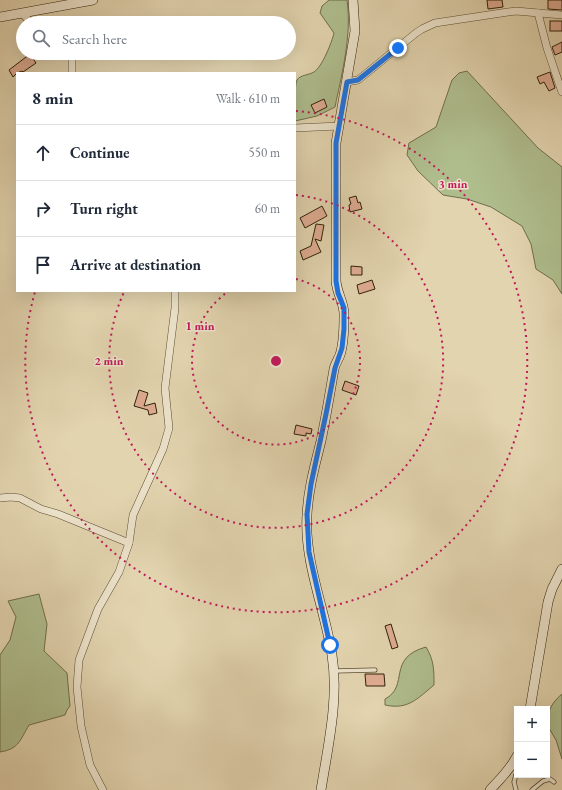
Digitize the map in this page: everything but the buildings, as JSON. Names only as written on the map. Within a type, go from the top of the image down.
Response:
[{"type":"street","points":[[0,17],[93,0]]},
{"type":"street","points":[[321,790],[334,696],[334,671],[328,633],[309,552],[307,514],[311,484],[335,368],[342,348],[344,329],[344,308],[338,293],[336,281],[336,143],[355,31],[353,0]]},
{"type":"street","points":[[347,82],[358,80],[416,33],[435,23],[508,12],[562,15]]},
{"type":"street","points":[[22,13],[25,16]]},
{"type":"street","points":[[538,13],[547,48],[562,92]]},
{"type":"street","points":[[72,60],[72,72]]},
{"type":"street","points":[[296,128],[339,126]]},
{"type":"street","points":[[103,790],[90,765],[81,726],[77,687],[79,660],[98,609],[119,572],[128,543],[133,515],[163,449],[169,428],[165,388],[175,308],[175,292]]},
{"type":"street","points":[[0,498],[20,498],[41,509],[58,514],[128,543]]},
{"type":"street","points":[[531,706],[548,602],[552,589],[562,569]]},
{"type":"street","points":[[490,790],[504,776],[514,763]]},
{"type":"lane","points":[[334,671],[375,670]]},
{"type":"lane","points":[[515,778],[514,782],[516,790]]},
{"type":"lane","points":[[532,790],[547,779],[550,778],[554,782]]},
{"type":"green space","points":[[329,0],[347,0],[348,27],[346,54],[335,107],[317,116],[296,121],[297,80],[317,69],[326,54],[334,33],[320,13],[322,6]]},
{"type":"green space","points":[[467,71],[538,148],[562,167],[562,294],[553,280],[536,269],[531,244],[522,226],[491,207],[467,199],[443,195],[418,171],[407,155],[409,143],[436,127],[452,80],[459,73]]},
{"type":"green space","points":[[39,594],[47,624],[44,651],[67,673],[70,706],[65,715],[29,725],[15,746],[6,751],[0,752],[0,655],[10,640],[16,617],[8,601]]},
{"type":"green space","points":[[426,647],[431,656],[433,665],[434,685],[417,699],[406,705],[385,705],[385,699],[396,687],[402,665],[406,658],[414,652]]},
{"type":"green space","points":[[562,694],[562,759],[556,740],[550,730],[550,710]]},
{"type":"route","points":[[330,645],[309,552],[307,514],[311,484],[336,363],[342,348],[344,329],[344,308],[338,293],[336,281],[336,143],[347,82],[358,80],[398,48]]}]
